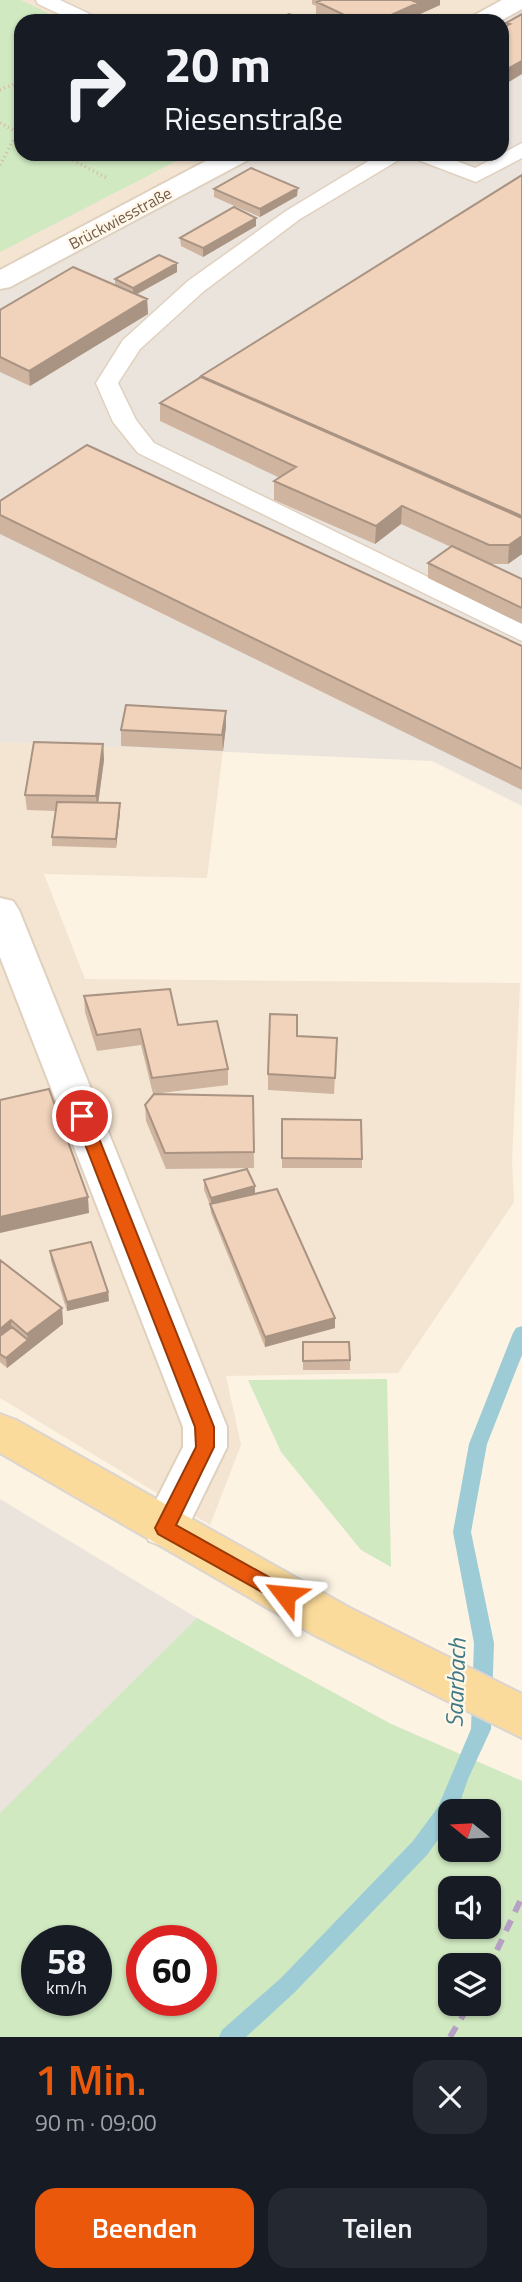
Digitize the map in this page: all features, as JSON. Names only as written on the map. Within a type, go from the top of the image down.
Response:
[{"type":"main road","points":[[0,1432],[333,1622],[522,1717]]},
{"type":"street","points":[[495,14],[513,4]]},
{"type":"street","name":"Brückwiesstraße","points":[[0,281],[226,161]]},
{"type":"street","points":[[0,909],[205,1427],[205,1447],[165,1528]]},
{"type":"lane","points":[[45,0],[74,14]]},
{"type":"lane","points":[[383,161],[293,215],[196,286],[131,345],[107,383],[125,422],[146,449],[522,633]]},
{"type":"lane","points":[[438,161],[476,176],[502,161]]},
{"type":"path","points":[[0,165],[14,143]]},
{"type":"path","points":[[74,161],[107,178]]},
{"type":"shaded area","points":[[0,0],[512,0],[492,14],[14,14],[14,161],[226,161],[0,281]]},
{"type":"shaded area","points":[[522,0],[522,806],[432,761],[0,742],[0,281],[226,161],[509,161],[509,14],[495,14]]},
{"type":"shaded area","points":[[0,742],[223,751],[207,878],[44,874],[85,979],[520,983],[512,1161],[514,1202],[398,1373],[226,1376],[241,1445],[210,1525],[0,1398]]},
{"type":"shaded area","points":[[0,1499],[197,1618],[391,1724],[522,1781],[522,2037],[0,2037]]},
{"type":"green space","points":[[0,0],[21,0],[50,14],[14,14],[14,161],[176,161],[0,252]]},
{"type":"green space","points":[[387,1379],[391,1567],[361,1550],[281,1452],[248,1380]]},
{"type":"green space","points":[[197,1618],[391,1724],[522,1781],[522,2037],[0,2037],[0,1813]]},
{"type":"building","points":[[415,0],[413,1],[418,3],[394,14],[342,14],[317,2]]},
{"type":"building","points":[[522,14],[522,61],[509,68],[510,24],[509,21]]},
{"type":"building","points":[[251,168],[298,188],[260,209],[214,189]]},
{"type":"building","points":[[522,175],[522,516],[201,376]]},
{"type":"building","points":[[234,207],[256,218],[203,248],[180,238]]},
{"type":"building","points":[[159,255],[177,263],[133,288],[115,279]]},
{"type":"building","points":[[73,267],[147,299],[29,371],[0,357],[0,310]]},
{"type":"building","points":[[201,377],[522,518],[522,536],[509,545],[489,545],[402,506],[376,526],[274,481],[296,467],[160,403]]},
{"type":"building","points":[[87,445],[522,646],[522,769],[0,515],[0,501]]},
{"type":"building","points":[[452,546],[522,579],[522,608],[428,563]]},
{"type":"building","points":[[126,705],[226,711],[222,735],[121,730]]},
{"type":"building","points":[[34,742],[103,744],[96,796],[25,795]]},
{"type":"building","points":[[57,802],[120,803],[116,839],[52,837]]},
{"type":"building","points":[[170,989],[178,1025],[217,1021],[228,1069],[152,1078],[140,1029],[97,1035],[84,996]]},
{"type":"building","points":[[270,1014],[297,1015],[297,1036],[337,1038],[335,1078],[268,1074]]},
{"type":"building","points":[[49,1089],[88,1197],[0,1217],[0,1100]]},
{"type":"building","points":[[154,1094],[253,1096],[254,1152],[165,1153],[145,1105]]},
{"type":"building","points":[[282,1119],[361,1120],[362,1159],[282,1158]]},
{"type":"building","points":[[247,1169],[255,1186],[211,1198],[204,1180]]},
{"type":"building","points":[[277,1189],[335,1318],[265,1337],[210,1204]]},
{"type":"building","points":[[91,1242],[108,1292],[67,1302],[50,1251]]},
{"type":"building","points":[[0,1260],[62,1308],[27,1334],[11,1320],[0,1329]]},
{"type":"building","points":[[12,1327],[28,1340],[6,1358],[0,1354],[0,1336]]},
{"type":"building","points":[[303,1342],[349,1342],[350,1360],[303,1361]]},
{"type":"waterway","name":"Saarbach","points":[[230,2037],[288,1985],[420,1848],[447,1811],[481,1729],[484,1643],[462,1532],[478,1444],[522,1333]]},
{"type":"railway","points":[[496,1953],[522,1897]]},
{"type":"railway","points":[[450,2037],[463,2016]]},
{"type":"route","points":[[82,1116],[205,1427],[205,1447],[165,1528],[285,1595]]}]
